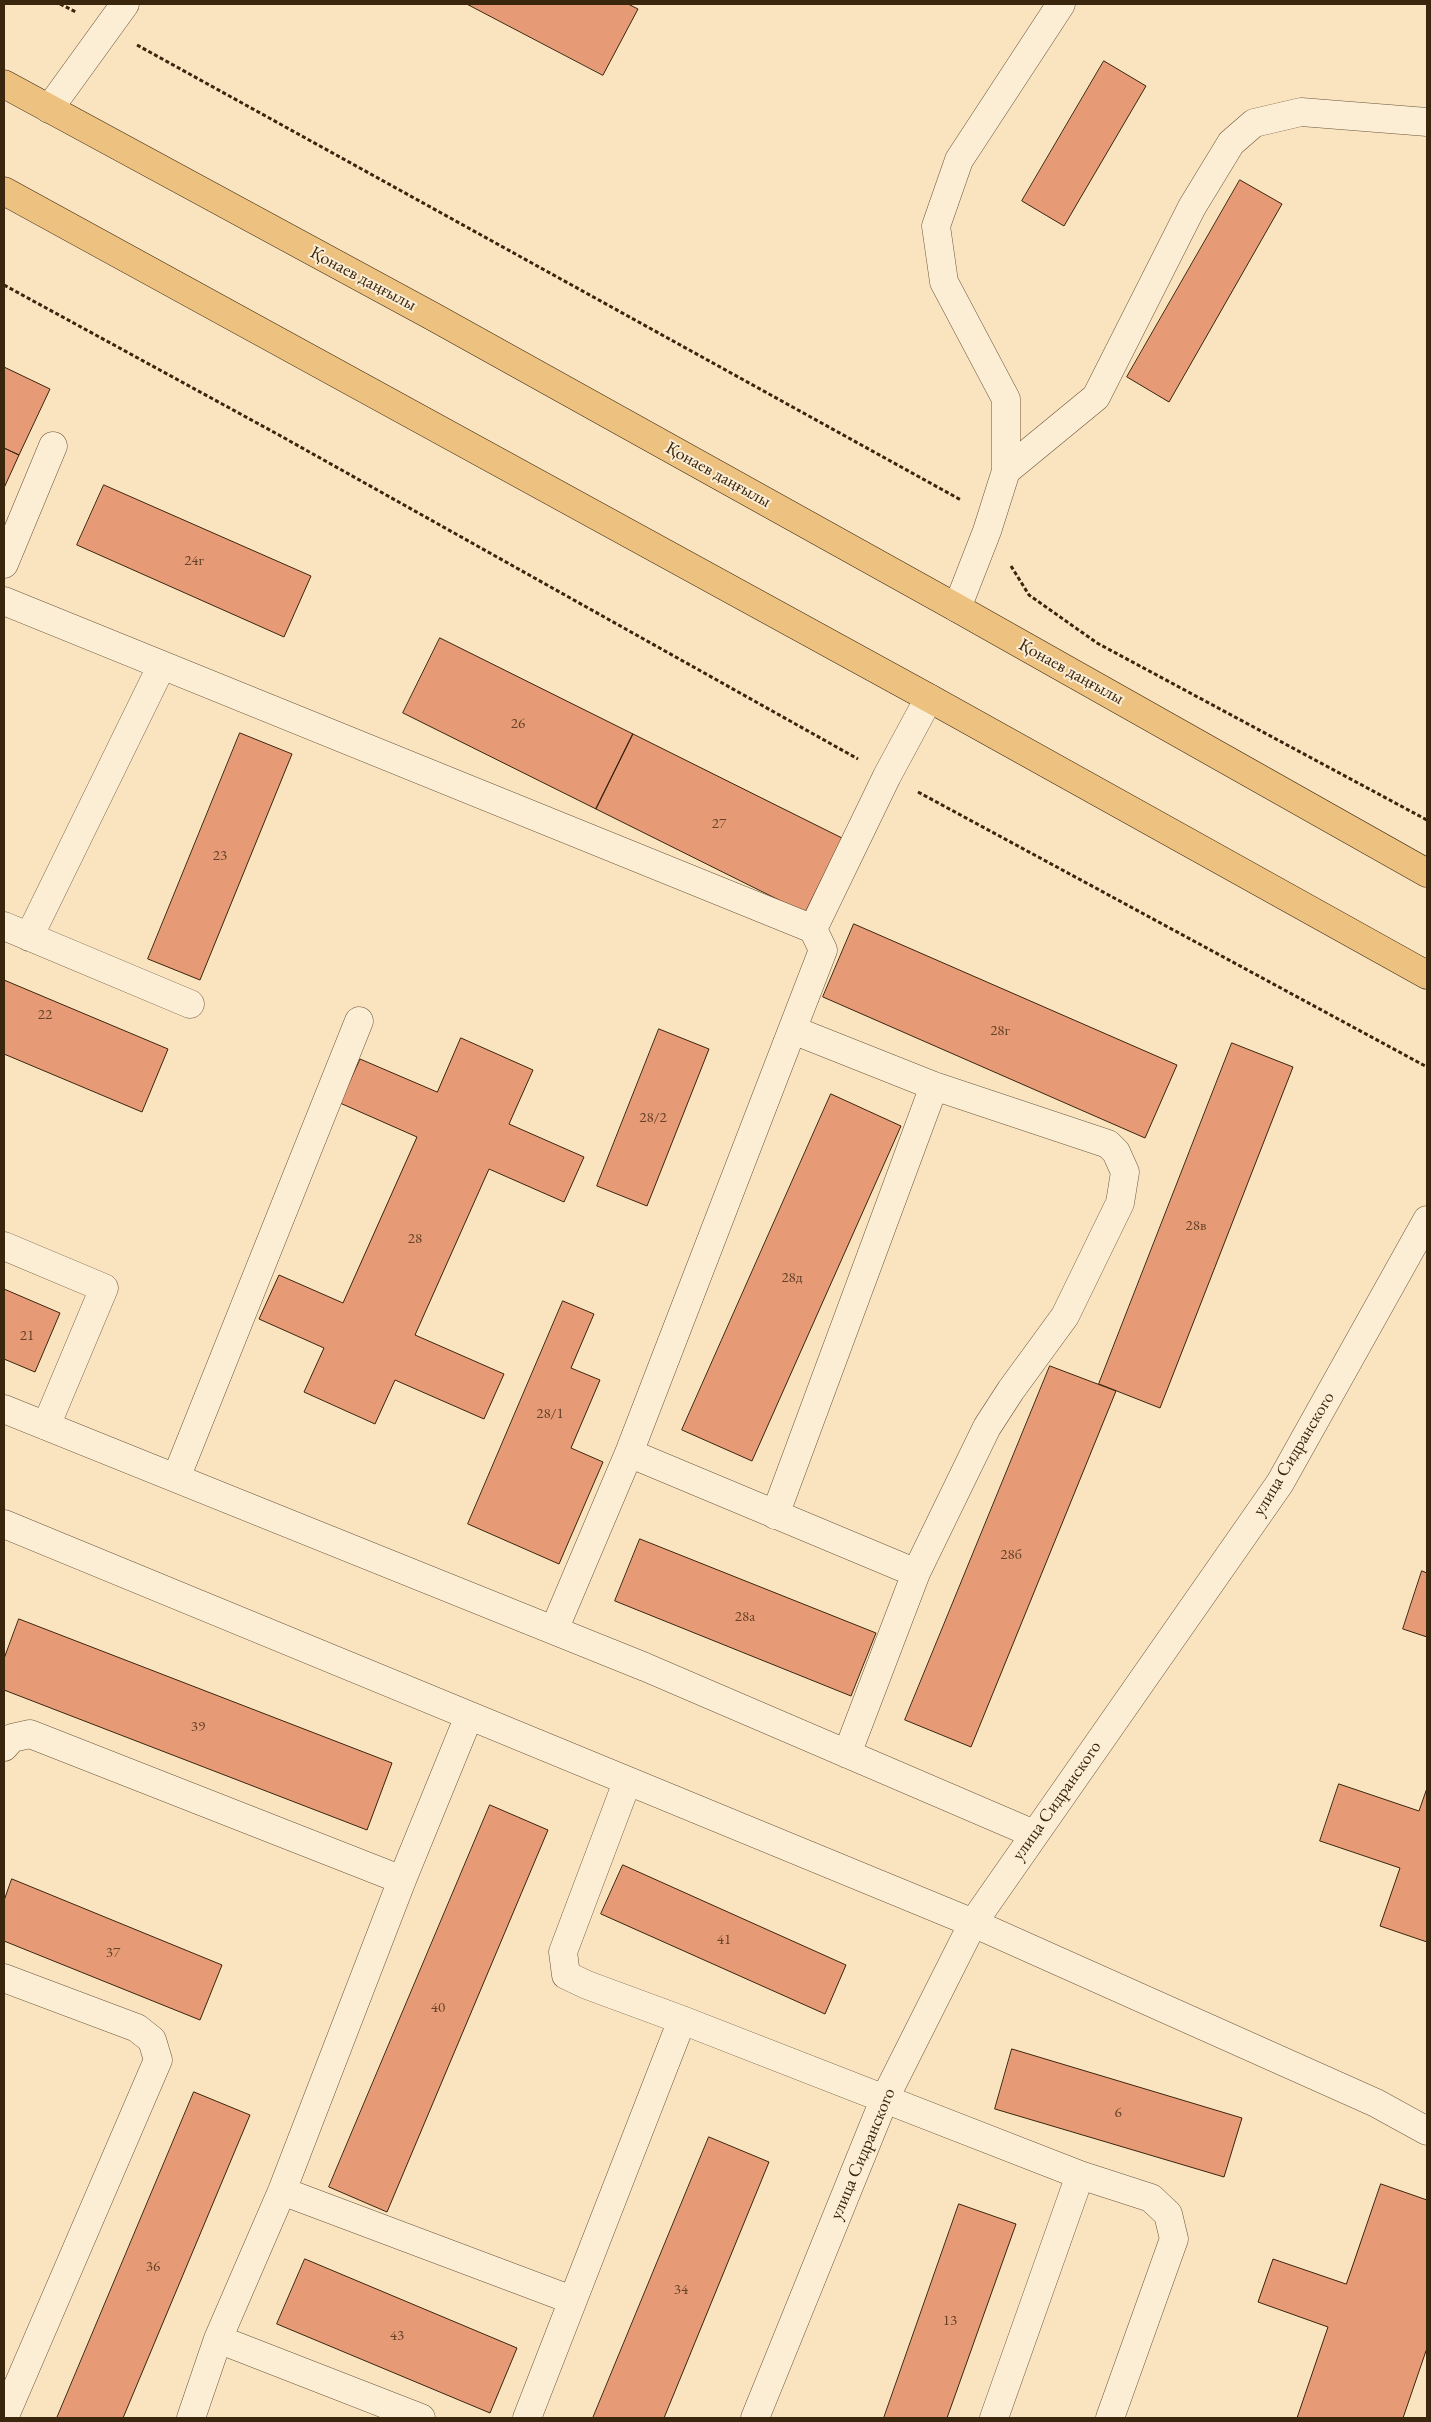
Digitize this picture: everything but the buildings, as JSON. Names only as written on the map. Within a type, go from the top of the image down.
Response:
[{"type":"main road","name":"Қонаев даңғылы","points":[[4,84],[399,298],[957,608],[1427,873]]},
{"type":"main road","points":[[4,190],[929,698],[1427,975]]},
{"type":"street","points":[[49,109],[125,4]]},
{"type":"street","points":[[957,608],[988,531],[1006,471],[1006,399],[944,282],[936,226],[959,160],[1061,4]]},
{"type":"street","points":[[1006,471],[1096,397],[1192,207],[1231,143],[1254,123],[1301,112],[1427,122]]},
{"type":"street","points":[[4,564],[53,446]]},
{"type":"street","points":[[4,601],[813,929],[823,950],[629,1454],[554,1630]]},
{"type":"street","points":[[29,937],[162,665]]},
{"type":"street","points":[[813,929],[887,776],[929,698]]},
{"type":"street","points":[[4,926],[190,1004]]},
{"type":"street","points":[[176,1478],[358,1021]]},
{"type":"street","points":[[793,1030],[934,1086],[1108,1144],[1116,1152],[1125,1172],[1124,1188],[1120,1203],[1065,1316],[1011,1390],[987,1427],[916,1574],[847,1754]]},
{"type":"street","points":[[775,1515],[934,1086]]},
{"type":"street","name":"улица Сидранского","points":[[755,2418],[884,2100],[973,1923],[1280,1483],[1427,1220]]},
{"type":"street","points":[[4,1246],[104,1288],[46,1426]]},
{"type":"street","points":[[4,1409],[554,1630],[1034,1834]]},
{"type":"street","points":[[629,1454],[916,1574]]},
{"type":"street","points":[[4,1524],[973,1923],[1367,2099],[1427,2131]]},
{"type":"street","points":[[191,2418],[218,2339],[282,2191],[402,1880],[468,1716]]},
{"type":"street","points":[[4,1747],[12,1738],[30,1734],[402,1880]]},
{"type":"street","points":[[627,1782],[563,1952],[566,1975],[586,1986],[682,2020],[1080,2175],[1151,2198],[1168,2214],[1174,2239],[1110,2418]]},
{"type":"street","points":[[4,1978],[137,2028],[152,2040],[158,2060],[4,2418]]},
{"type":"street","points":[[527,2418],[682,2020]]},
{"type":"street","points":[[994,2418],[1080,2175]]},
{"type":"street","points":[[282,2191],[572,2300]]},
{"type":"street","points":[[218,2339],[420,2418]]},
{"type":"path","points":[[60,4],[965,502],[988,531],[1030,595],[1097,643],[1427,820]]},
{"type":"path","points":[[4,285],[279,435],[887,776],[1427,1066]]}]
